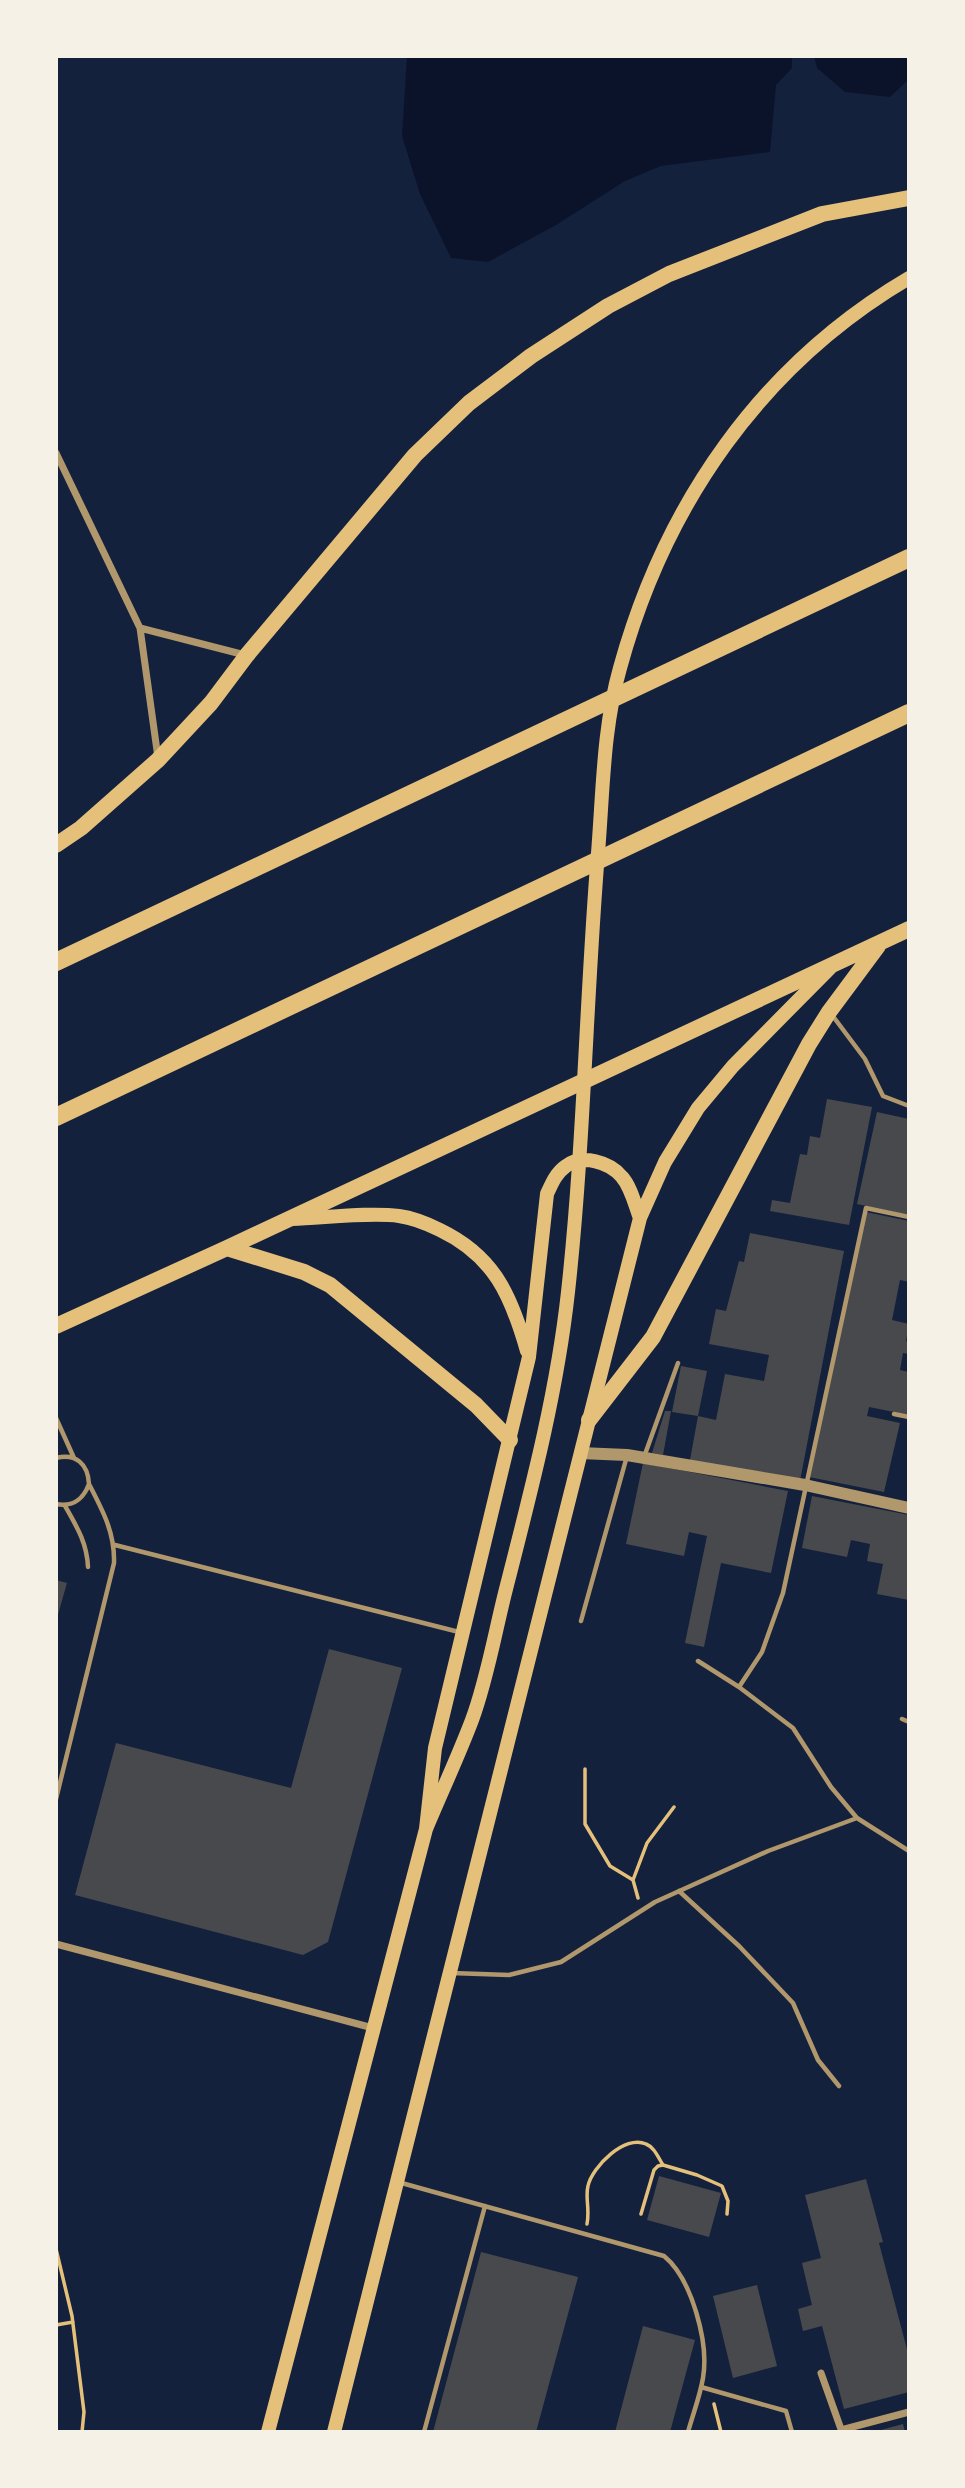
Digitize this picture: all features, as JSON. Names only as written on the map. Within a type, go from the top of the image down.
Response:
[{"type":"highway","points":[[56,962],[909,558]]},
{"type":"highway","points":[[56,1117],[909,713]]},
{"type":"main road","points":[[56,845],[81,828],[158,760],[211,703],[247,655],[415,455],[469,403],[531,356],[608,306],[669,274],[822,214],[909,198]]},
{"type":"main road","points":[[268,2432],[426,1829],[473,1716],[544,1439],[567,1298],[574,1234],[592,927],[608,730],[619,671],[653,571],[679,517],[723,446],[780,379],[849,316],[909,278]]},
{"type":"main road","points":[[56,1326],[909,929]]},
{"type":"main road","points":[[589,1420],[653,1337],[783,1091],[829,1012],[881,943]]},
{"type":"main road","points":[[334,2432],[640,1218],[664,1162],[698,1108],[733,1066],[831,967]]},
{"type":"main road","points":[[426,1829],[435,1748],[529,1357],[547,1194],[556,1176],[567,1164],[587,1160],[606,1165],[622,1177],[640,1218]]},
{"type":"main road","points":[[288,1219],[396,1216],[415,1219],[451,1235],[470,1247],[498,1277],[516,1315],[529,1357]]},
{"type":"main road","points":[[227,1248],[304,1272],[330,1285],[467,1397],[510,1440]]},
{"type":"street","points":[[56,453],[140,628],[158,760]]},
{"type":"street","points":[[140,628],[247,655]]},
{"type":"street","points":[[580,1453],[627,1455],[805,1485],[909,1508]]},
{"type":"street","points":[[56,1944],[374,2028]]},
{"type":"street","points":[[821,2373],[842,2431],[909,2412]]},
{"type":"lane","points":[[829,1012],[865,1059],[883,1096],[909,1106]]},
{"type":"lane","points":[[739,1687],[762,1652],[783,1593],[866,1208],[909,1217]]},
{"type":"lane","points":[[644,1458],[678,1363]]},
{"type":"lane","points":[[894,1414],[909,1417]]},
{"type":"lane","points":[[56,1418],[74,1458],[86,1468],[89,1484],[109,1524],[115,1545],[109,1588],[56,1799]]},
{"type":"lane","points":[[581,1621],[627,1455]]},
{"type":"lane","points":[[56,1458],[74,1458]]},
{"type":"lane","points":[[56,1504],[74,1504],[81,1499],[89,1484]]},
{"type":"lane","points":[[65,1506],[82,1535],[88,1567]]},
{"type":"lane","points":[[115,1545],[463,1633]]},
{"type":"lane","points":[[698,1661],[739,1687],[793,1728],[831,1787],[856,1818],[909,1851]]},
{"type":"lane","points":[[902,1719],[909,1722]]},
{"type":"lane","points":[[450,1972],[509,1975],[561,1962],[679,1891],[768,1851],[856,1818]]},
{"type":"lane","points":[[679,1891],[738,1946],[793,2003],[818,2060],[839,2086]]},
{"type":"lane","points":[[397,2182],[664,2256],[673,2263],[685,2282],[704,2352],[701,2387],[688,2432]]},
{"type":"lane","points":[[424,2432],[485,2206]]},
{"type":"lane","points":[[701,2387],[786,2411],[792,2432]]},
{"type":"path","points":[[585,1769],[585,1824],[610,1866],[633,1880]]},
{"type":"path","points":[[642,1911],[633,1880],[647,1843],[674,1807]]},
{"type":"path","points":[[585,2234],[590,2210],[588,2183],[593,2173],[610,2155],[630,2143],[640,2142],[652,2148],[663,2165],[722,2186],[728,2201],[727,2214]]},
{"type":"path","points":[[641,2214],[654,2170],[663,2165]]},
{"type":"path","points":[[56,2249],[73,2322],[84,2412],[82,2432]]},
{"type":"path","points":[[56,2325],[73,2322]]},
{"type":"path","points":[[708,2389],[719,2416],[721,2432]]},
{"type":"water","points":[[407,56],[792,56],[792,68],[776,85],[770,152],[661,166],[625,181],[556,225],[488,262],[451,258],[420,194],[402,136]]},
{"type":"water","points":[[814,56],[909,56],[909,79],[890,97],[845,92],[817,68]]},
{"type":"building","points":[[827,1099],[872,1107],[849,1225],[770,1211],[772,1200],[790,1203],[800,1154],[807,1155],[810,1136],[820,1138]]},
{"type":"building","points":[[877,1112],[909,1119],[909,1215],[857,1204]]},
{"type":"building","points":[[866,1212],[909,1221],[909,1282],[900,1280],[892,1320],[909,1324],[906,1341],[909,1342],[909,1354],[903,1353],[900,1370],[909,1372],[909,1415],[869,1407],[867,1416],[900,1423],[884,1492],[809,1477]]},
{"type":"building","points":[[750,1233],[844,1251],[800,1481],[690,1460],[698,1416],[716,1420],[725,1374],[764,1381],[769,1355],[709,1344],[716,1309],[726,1311],[739,1261],[744,1262]]},
{"type":"building","points":[[681,1366],[707,1371],[698,1416],[672,1412]]},
{"type":"building","points":[[665,1411],[671,1411],[663,1455],[652,1453]]},
{"type":"building","points":[[643,1463],[788,1491],[771,1573],[721,1563],[704,1647],[685,1643],[707,1536],[689,1532],[684,1556],[626,1544]]},
{"type":"building","points":[[812,1496],[909,1515],[909,1600],[877,1594],[883,1564],[867,1561],[870,1544],[851,1540],[847,1557],[802,1548]]},
{"type":"building","points":[[56,1580],[67,1583],[57,1618],[56,1618]]},
{"type":"building","points":[[329,1649],[402,1668],[328,1942],[303,1955],[75,1895],[116,1743],[291,1788]]},
{"type":"building","points":[[659,2176],[721,2193],[709,2237],[647,2220]]},
{"type":"building","points":[[866,2179],[883,2242],[879,2243],[909,2357],[909,2392],[844,2409],[822,2326],[803,2331],[798,2309],[812,2305],[802,2263],[821,2258],[805,2195]]},
{"type":"building","points":[[481,2252],[578,2277],[536,2432],[433,2432]]},
{"type":"building","points":[[757,2285],[777,2366],[733,2378],[713,2296]]},
{"type":"building","points":[[643,2326],[695,2340],[670,2432],[615,2432]]},
{"type":"building","points":[[903,2424],[905,2432],[877,2432],[877,2431]]}]
